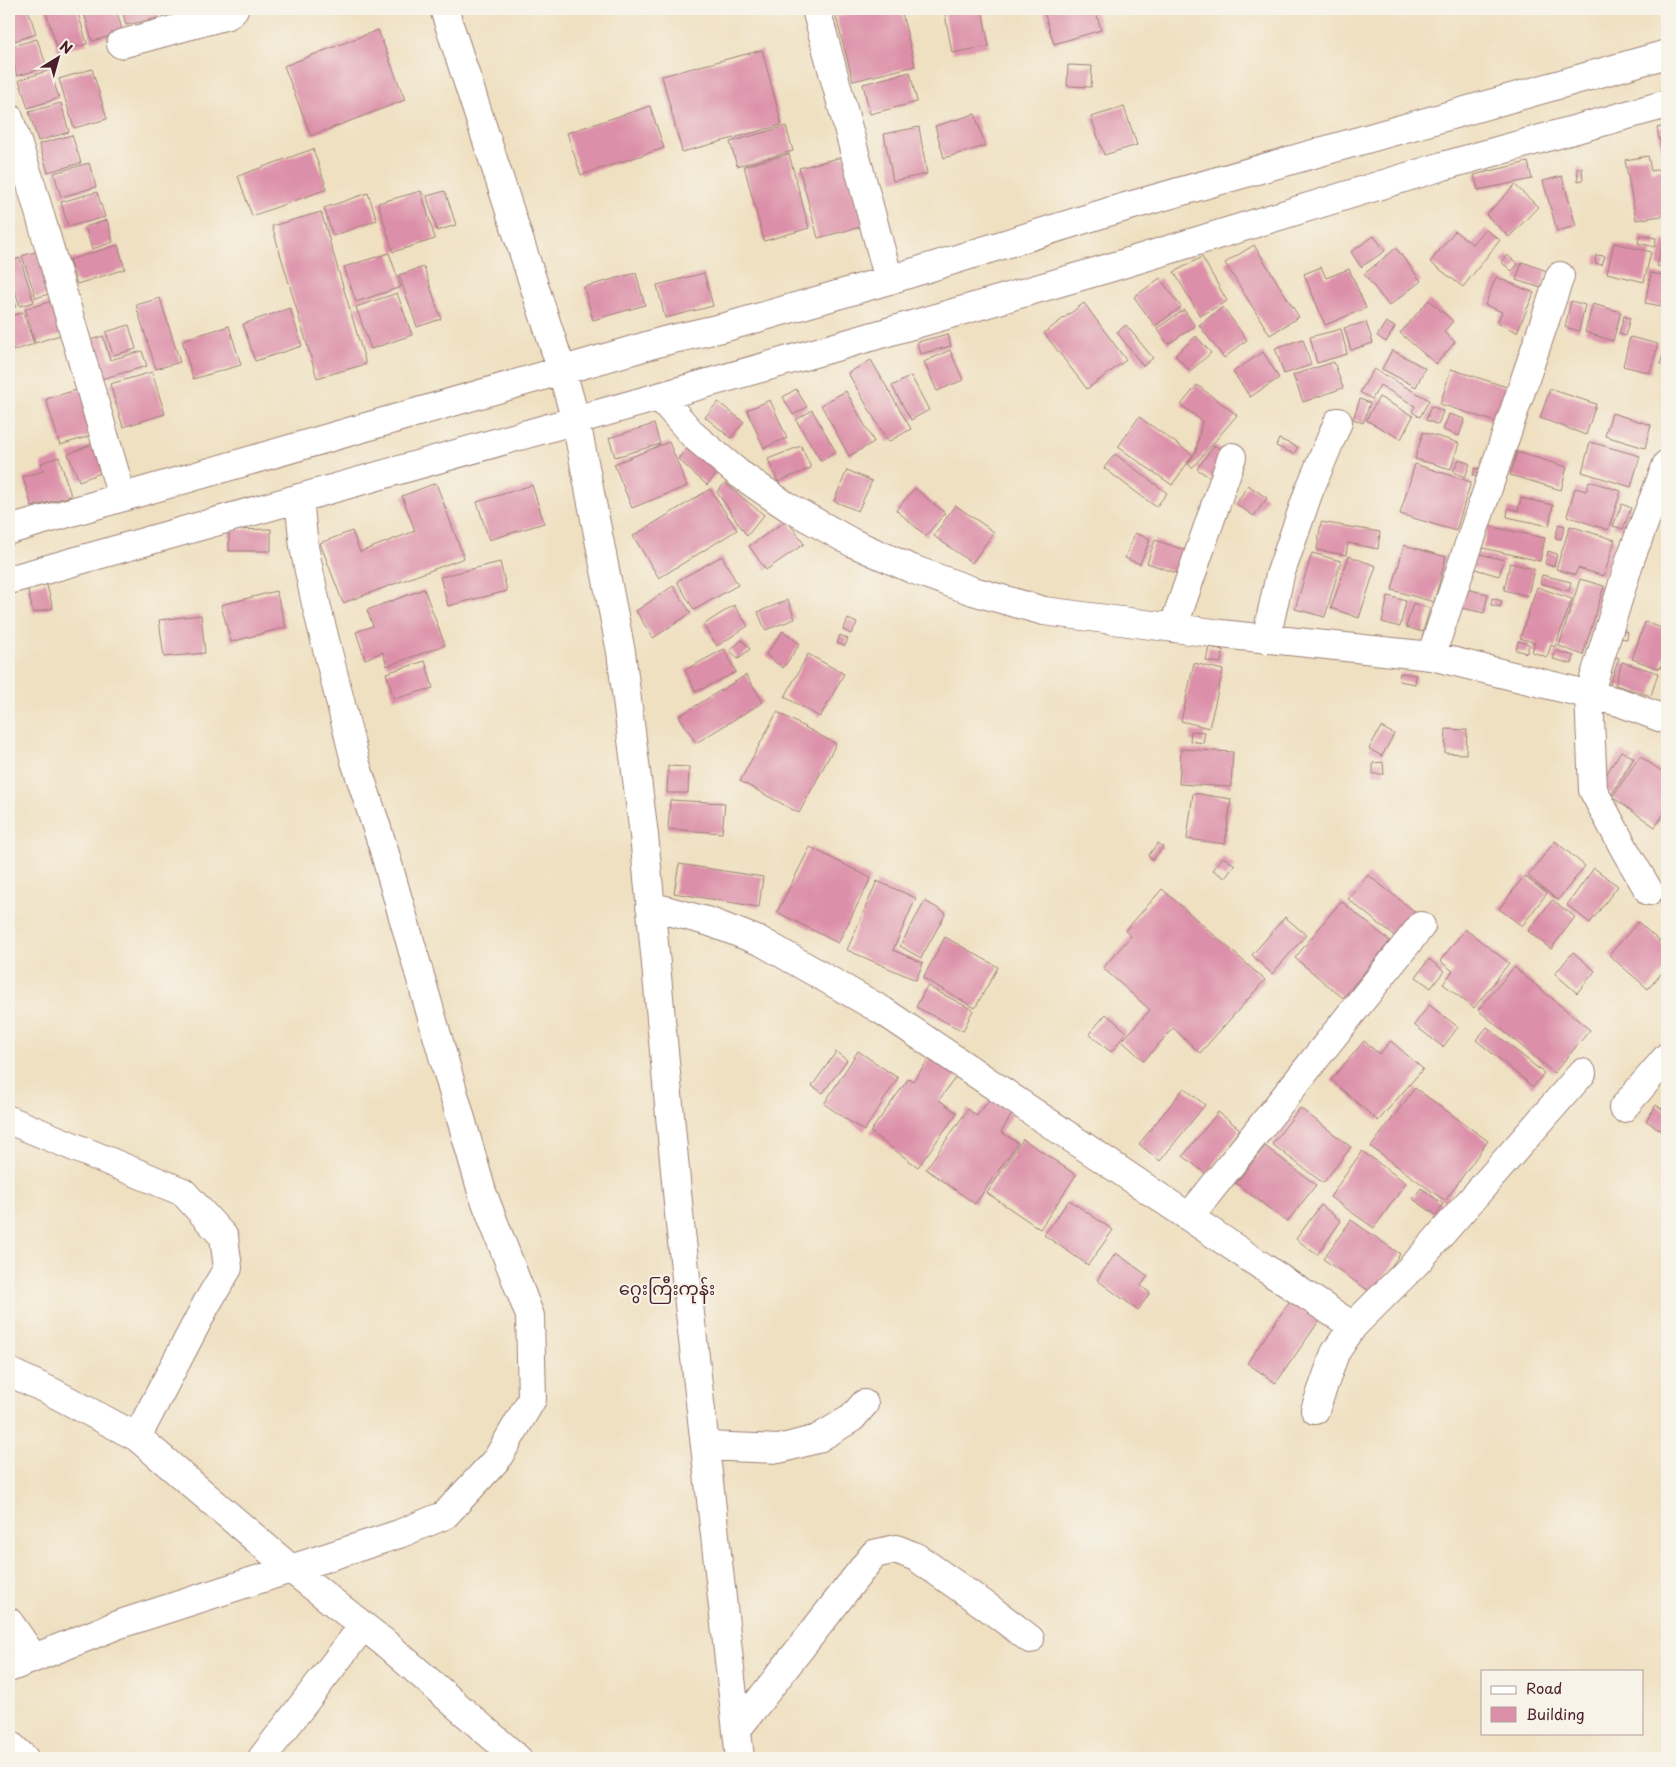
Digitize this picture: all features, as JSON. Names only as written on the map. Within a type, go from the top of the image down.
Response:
[{"type":"street","points":[[121,44],[228,15],[234,9]]},
{"type":"street","points":[[444,9],[575,417],[621,652],[644,835],[680,1224],[740,1758]]},
{"type":"street","points":[[816,9],[889,280]]},
{"type":"street","points":[[9,530],[563,376],[664,341],[726,327],[889,280],[1108,212],[1667,54]]},
{"type":"street","points":[[9,580],[300,498],[575,417],[660,397],[1109,268],[1443,166],[1667,104]]},
{"type":"street","points":[[9,118],[30,181],[122,498]]},
{"type":"street","points":[[1431,656],[1560,276]]},
{"type":"street","points":[[660,397],[694,436],[738,473],[788,506],[853,543],[912,569],[947,581],[1044,611],[1266,639],[1431,656],[1619,702],[1667,720]]},
{"type":"street","points":[[1266,639],[1280,576],[1309,491],[1338,422]]},
{"type":"street","points":[[1173,628],[1232,457]]},
{"type":"street","points":[[1649,891],[1593,790],[1589,695],[1631,557],[1667,464]]},
{"type":"street","points":[[9,1668],[117,1626],[399,1534],[445,1515],[497,1459],[532,1399],[530,1316],[482,1192],[383,847],[355,761],[306,556],[300,498]]},
{"type":"street","points":[[650,906],[710,922],[762,942],[883,1011],[1353,1326]]},
{"type":"street","points":[[1190,1217],[1421,926]]},
{"type":"street","points":[[1623,1108],[1667,1057]]},
{"type":"street","points":[[1315,1410],[1335,1353],[1353,1326],[1417,1262],[1582,1073]]},
{"type":"street","points":[[9,1120],[182,1192],[224,1236],[228,1268],[207,1303],[137,1437]]},
{"type":"street","points":[[9,1372],[50,1391],[137,1437],[517,1758]]},
{"type":"street","points":[[705,1446],[779,1449],[817,1439],[852,1418],[864,1404]]},
{"type":"street","points":[[738,1728],[874,1554],[896,1549],[916,1557],[1030,1639]]},
{"type":"street","points":[[9,1622],[34,1658]]},
{"type":"street","points":[[262,1758],[363,1626]]},
{"type":"street","points":[[9,1744],[24,1758]]},
{"type":"building","points":[[9,9],[28,9],[36,34],[9,43]]},
{"type":"building","points":[[45,9],[77,9],[87,44],[58,52]]},
{"type":"building","points":[[83,9],[116,9],[123,33],[92,41]]},
{"type":"building","points":[[122,9],[156,9],[158,18],[126,25]]},
{"type":"building","points":[[868,9],[901,9],[915,66],[853,81],[836,17]]},
{"type":"building","points":[[944,9],[982,9],[989,46],[952,53]]},
{"type":"building","points":[[1043,9],[1095,9],[1101,30],[1054,44]]},
{"type":"building","points":[[378,30],[405,100],[311,136],[284,66]]},
{"type":"building","points":[[37,39],[47,67],[17,76],[9,47]]},
{"type":"building","points":[[762,50],[782,125],[682,152],[662,76]]},
{"type":"building","points":[[1068,65],[1092,66],[1091,87],[1067,86]]},
{"type":"building","points":[[92,69],[107,119],[74,128],[59,79]]},
{"type":"building","points":[[50,70],[59,98],[28,108],[19,80]]},
{"type":"building","points":[[910,72],[917,102],[870,114],[863,84]]},
{"type":"building","points":[[61,103],[69,132],[38,141],[29,112]]},
{"type":"building","points":[[650,106],[664,148],[581,175],[567,133]]},
{"type":"building","points":[[1124,107],[1137,145],[1104,155],[1091,117]]},
{"type":"building","points":[[975,114],[985,146],[944,158],[935,126]]},
{"type":"building","points":[[786,126],[793,151],[737,166],[730,142]]},
{"type":"building","points":[[1667,126],[1667,147],[1661,148],[1657,128]]},
{"type":"building","points":[[919,127],[927,174],[893,181],[884,134]]},
{"type":"building","points":[[72,135],[81,163],[48,172],[39,144]]},
{"type":"building","points":[[313,149],[327,189],[252,216],[238,176]]},
{"type":"building","points":[[789,154],[809,228],[764,241],[744,166]]},
{"type":"building","points":[[846,156],[864,226],[818,238],[799,168]]},
{"type":"building","points":[[1648,156],[1651,171],[1665,168],[1667,215],[1636,220],[1625,160]]},
{"type":"building","points":[[1528,162],[1532,179],[1478,190],[1474,175]]},
{"type":"building","points":[[89,163],[96,187],[61,197],[54,173]]},
{"type":"building","points":[[1577,168],[1582,168],[1583,180],[1578,181]]},
{"type":"building","points":[[1562,176],[1576,226],[1557,231],[1543,181]]},
{"type":"building","points":[[1515,185],[1538,207],[1509,237],[1486,215]]},
{"type":"building","points":[[421,191],[435,239],[393,252],[378,203]]},
{"type":"building","points":[[445,191],[456,225],[437,231],[427,196]]},
{"type":"building","points":[[97,192],[105,217],[68,227],[61,202]]},
{"type":"building","points":[[368,193],[377,220],[333,236],[324,208]]},
{"type":"building","points":[[321,212],[366,364],[317,378],[272,226]]},
{"type":"building","points":[[107,220],[113,242],[92,249],[85,227]]},
{"type":"building","points":[[1485,229],[1500,240],[1463,287],[1430,262],[1455,231],[1472,244]]},
{"type":"building","points":[[1640,235],[1656,238],[1655,247],[1638,243]]},
{"type":"building","points":[[1374,236],[1385,251],[1361,267],[1351,252]]},
{"type":"building","points":[[1663,240],[1667,241],[1667,269],[1657,266]]},
{"type":"building","points":[[1614,243],[1651,252],[1644,282],[1607,273]]},
{"type":"building","points":[[118,245],[125,269],[77,284],[69,260]]},
{"type":"building","points":[[1254,245],[1299,317],[1270,335],[1225,263]]},
{"type":"building","points":[[1396,248],[1421,281],[1389,306],[1364,274]]},
{"type":"building","points":[[44,249],[58,291],[36,298],[22,256]]},
{"type":"building","points":[[389,253],[401,287],[356,302],[344,267]]},
{"type":"building","points":[[1507,255],[1518,264],[1512,271],[1501,262]]},
{"type":"building","points":[[1596,255],[1605,256],[1602,265],[1595,263]]},
{"type":"building","points":[[1202,257],[1227,301],[1200,316],[1174,272]]},
{"type":"building","points":[[20,258],[34,302],[20,306],[9,273],[9,262]]},
{"type":"building","points":[[1522,262],[1547,271],[1541,288],[1516,280]]},
{"type":"building","points":[[424,267],[441,319],[417,327],[399,275]]},
{"type":"building","points":[[1321,267],[1326,278],[1349,269],[1366,308],[1325,325],[1304,274]]},
{"type":"building","points":[[636,273],[645,305],[593,320],[584,287]]},
{"type":"building","points":[[704,273],[713,306],[665,318],[657,285]]},
{"type":"building","points":[[1651,273],[1667,276],[1667,307],[1645,303]]},
{"type":"building","points":[[1496,277],[1534,293],[1517,332],[1497,323],[1502,312],[1485,305]]},
{"type":"building","points":[[1160,278],[1181,307],[1155,326],[1134,297]]},
{"type":"building","points":[[9,285],[16,307],[9,309]]},
{"type":"building","points":[[397,293],[412,335],[371,349],[356,307]]},
{"type":"building","points":[[160,298],[180,362],[156,369],[136,305]]},
{"type":"building","points":[[56,300],[66,333],[35,343],[25,309]]},
{"type":"building","points":[[1429,300],[1453,321],[1444,332],[1455,342],[1436,364],[1400,333]]},
{"type":"building","points":[[1571,301],[1585,305],[1579,331],[1565,327]]},
{"type":"building","points":[[1084,303],[1126,360],[1087,389],[1044,333]]},
{"type":"building","points":[[1593,304],[1621,312],[1613,341],[1585,332]]},
{"type":"building","points":[[1223,307],[1247,340],[1224,358],[1199,325]]},
{"type":"building","points":[[290,308],[302,346],[255,361],[243,324]]},
{"type":"building","points":[[1184,310],[1195,326],[1168,344],[1157,328]]},
{"type":"building","points":[[23,312],[34,344],[9,352],[9,317]]},
{"type":"building","points":[[1624,316],[1630,318],[1625,336],[1619,334]]},
{"type":"building","points":[[1366,322],[1373,343],[1351,350],[1344,328]]},
{"type":"building","points":[[1386,322],[1395,327],[1386,342],[1377,336]]},
{"type":"building","points":[[129,325],[136,349],[113,355],[106,332]]},
{"type":"building","points":[[1126,325],[1153,358],[1143,366],[1117,332]]},
{"type":"building","points":[[229,326],[241,365],[193,379],[182,340]]},
{"type":"building","points":[[1341,329],[1347,354],[1317,363],[1310,337]]},
{"type":"building","points":[[948,334],[951,346],[920,354],[917,342]]},
{"type":"building","points":[[103,336],[110,360],[142,351],[147,366],[101,379],[90,340]]},
{"type":"building","points":[[1196,336],[1211,353],[1190,371],[1175,355]]},
{"type":"building","points":[[1630,337],[1658,344],[1650,373],[1623,366]]},
{"type":"building","points":[[1303,339],[1311,365],[1284,374],[1275,348]]},
{"type":"building","points":[[1667,342],[1667,367],[1660,364]]},
{"type":"building","points":[[950,350],[963,380],[937,391],[924,362]]},
{"type":"building","points":[[1392,350],[1425,368],[1416,387],[1382,369]]},
{"type":"building","points":[[1263,352],[1279,378],[1250,397],[1233,372]]},
{"type":"building","points":[[871,360],[911,429],[888,442],[848,373]]},
{"type":"building","points":[[1334,362],[1343,388],[1303,402],[1293,375]]},
{"type":"building","points":[[1374,369],[1429,400],[1420,417],[1412,412],[1415,406],[1380,385],[1372,399],[1360,392]]},
{"type":"building","points":[[1451,369],[1510,388],[1499,423],[1440,404]]},
{"type":"building","points":[[152,372],[165,414],[123,427],[110,384]]},
{"type":"building","points":[[911,376],[929,410],[911,420],[892,386]]},
{"type":"building","points":[[1197,385],[1237,415],[1192,468],[1188,464],[1196,451],[1202,421],[1181,405]]},
{"type":"building","points":[[83,388],[97,434],[60,445],[46,399]]},
{"type":"building","points":[[796,389],[807,407],[793,415],[783,397]]},
{"type":"building","points":[[1550,389],[1596,404],[1586,435],[1540,418]]},
{"type":"building","points":[[846,391],[874,442],[849,456],[821,405]]},
{"type":"building","points":[[1379,397],[1413,416],[1401,439],[1366,420]]},
{"type":"building","points":[[1360,399],[1370,403],[1363,423],[1353,419]]},
{"type":"building","points":[[770,400],[787,438],[764,448],[747,410]]},
{"type":"building","points":[[718,402],[744,422],[731,438],[705,417]]},
{"type":"building","points":[[1431,406],[1443,411],[1438,425],[1426,420]]},
{"type":"building","points":[[812,410],[836,452],[821,461],[796,420]]},
{"type":"building","points":[[1612,413],[1651,425],[1645,448],[1605,436]]},
{"type":"building","points":[[1449,414],[1465,419],[1459,436],[1443,430]]},
{"type":"building","points":[[1139,417],[1193,455],[1172,485],[1118,447]]},
{"type":"building","points":[[654,424],[660,444],[615,457],[609,438]]},
{"type":"building","points":[[1423,432],[1459,443],[1451,469],[1415,459]]},
{"type":"building","points":[[1279,439],[1298,447],[1294,454],[1276,446]]},
{"type":"building","points":[[694,440],[723,466],[707,485],[678,459]]},
{"type":"building","points":[[669,442],[687,486],[632,508],[614,464]]},
{"type":"building","points":[[1590,442],[1640,456],[1631,487],[1582,472]]},
{"type":"building","points":[[95,443],[106,471],[79,481],[68,454]]},
{"type":"building","points":[[1214,445],[1230,456],[1214,480],[1197,469]]},
{"type":"building","points":[[801,446],[811,468],[778,482],[768,459]]},
{"type":"building","points":[[1517,452],[1567,467],[1561,490],[1510,475]]},
{"type":"building","points":[[1115,454],[1167,493],[1156,507],[1104,468]]},
{"type":"building","points":[[59,457],[71,496],[32,507],[23,477],[43,471],[41,463]]},
{"type":"building","points":[[1459,459],[1470,464],[1465,477],[1453,472]]},
{"type":"building","points":[[1415,464],[1471,482],[1456,531],[1400,514]]},
{"type":"building","points":[[1475,468],[1481,469],[1479,477],[1473,476]]},
{"type":"building","points":[[847,470],[872,481],[858,511],[834,501]]},
{"type":"building","points":[[1589,481],[1621,491],[1608,530],[1567,516],[1575,488],[1586,491]]},
{"type":"building","points":[[436,483],[464,558],[343,603],[320,543],[352,531],[360,552],[415,531],[402,496]]},
{"type":"building","points":[[725,483],[764,515],[747,536],[717,492]]},
{"type":"building","points":[[532,485],[544,523],[489,540],[477,502]]},
{"type":"building","points":[[1248,485],[1267,498],[1254,516],[1236,504]]},
{"type":"building","points":[[915,488],[945,513],[926,536],[896,510]]},
{"type":"building","points":[[710,489],[737,530],[659,578],[633,536]]},
{"type":"building","points":[[9,493],[17,520],[9,522]]},
{"type":"building","points":[[1521,498],[1553,505],[1549,526],[1507,517],[1508,508],[1518,511]]},
{"type":"building","points":[[1622,504],[1631,508],[1623,529],[1613,526]]},
{"type":"building","points":[[955,505],[994,532],[972,563],[934,536]]},
{"type":"building","points":[[787,520],[804,544],[766,570],[749,546]]},
{"type":"building","points":[[1321,522],[1380,532],[1378,549],[1348,543],[1346,555],[1317,550]]},
{"type":"building","points":[[1559,524],[1565,526],[1561,539],[1555,538]]},
{"type":"building","points":[[1488,526],[1545,538],[1540,561],[1483,548]]},
{"type":"building","points":[[1570,526],[1615,540],[1604,576],[1578,568],[1575,575],[1556,569]]},
{"type":"building","points":[[271,529],[271,551],[229,551],[229,530]]},
{"type":"building","points":[[1135,533],[1150,539],[1140,564],[1125,558]]},
{"type":"building","points":[[1155,540],[1190,552],[1182,575],[1147,563]]},
{"type":"building","points":[[1404,545],[1446,557],[1434,602],[1392,590]]},
{"type":"building","points":[[1548,551],[1557,554],[1554,566],[1545,564]]},
{"type":"building","points":[[1312,553],[1341,561],[1325,617],[1295,609]]},
{"type":"building","points":[[1476,553],[1504,560],[1499,576],[1472,568]]},
{"type":"building","points":[[722,556],[738,585],[694,610],[677,581]]},
{"type":"building","points":[[1349,556],[1376,566],[1359,618],[1331,608]]},
{"type":"building","points":[[500,562],[507,591],[448,606],[440,577]]},
{"type":"building","points":[[1510,563],[1534,569],[1528,596],[1504,590]]},
{"type":"building","points":[[1542,575],[1571,582],[1569,591],[1540,583]]},
{"type":"building","points":[[1580,579],[1604,586],[1583,655],[1559,646]]},
{"type":"building","points":[[46,582],[53,608],[33,613],[27,587]]},
{"type":"building","points":[[673,586],[691,613],[653,638],[636,611]]},
{"type":"building","points":[[1537,587],[1572,599],[1555,647],[1551,645],[1547,657],[1532,652],[1535,643],[1520,638]]},
{"type":"building","points":[[424,589],[445,645],[387,666],[383,652],[365,659],[356,632],[373,626],[367,610]]},
{"type":"building","points":[[1466,589],[1488,594],[1484,613],[1462,608]]},
{"type":"building","points":[[276,591],[286,627],[231,642],[221,605]]},
{"type":"building","points":[[1388,596],[1406,601],[1400,627],[1382,622]]},
{"type":"building","points":[[1492,598],[1502,601],[1500,607],[1491,605]]},
{"type":"building","points":[[788,600],[795,619],[765,630],[758,612]]},
{"type":"building","points":[[1413,603],[1430,608],[1423,632],[1406,627]]},
{"type":"building","points":[[734,605],[748,626],[717,646],[703,625]]},
{"type":"building","points":[[201,615],[205,653],[164,657],[159,620]]},
{"type":"building","points":[[848,619],[857,623],[851,634],[843,630]]},
{"type":"building","points":[[1645,622],[1667,630],[1667,647],[1660,669],[1632,659]]},
{"type":"building","points":[[1619,630],[1628,632],[1627,639],[1618,638]]},
{"type":"building","points":[[783,631],[800,644],[783,668],[766,655]]},
{"type":"building","points":[[840,635],[848,639],[845,646],[837,643]]},
{"type":"building","points":[[742,640],[750,649],[738,659],[730,650]]},
{"type":"building","points":[[1518,641],[1529,644],[1527,653],[1516,650]]},
{"type":"building","points":[[1209,647],[1223,650],[1221,663],[1206,661]]},
{"type":"building","points":[[724,649],[736,672],[696,692],[685,670]]},
{"type":"building","points":[[1556,651],[1574,656],[1572,664],[1553,659]]},
{"type":"building","points":[[808,654],[844,674],[820,717],[785,697]]},
{"type":"building","points":[[1608,654],[1619,658],[1609,686],[1598,682]]},
{"type":"building","points":[[425,661],[433,688],[394,699],[386,673]]},
{"type":"building","points":[[1622,662],[1658,673],[1651,696],[1615,685]]},
{"type":"building","points":[[1194,663],[1223,670],[1209,728],[1181,721]]},
{"type":"building","points":[[1400,673],[1416,675],[1415,684],[1399,681]]},
{"type":"building","points":[[746,675],[763,702],[696,743],[679,716]]},
{"type":"building","points":[[777,712],[836,744],[799,813],[740,781]]},
{"type":"building","points":[[1381,727],[1394,734],[1382,756],[1369,749]]},
{"type":"building","points":[[1446,729],[1467,730],[1466,754],[1445,753]]},
{"type":"building","points":[[1191,731],[1205,732],[1203,743],[1190,741]]},
{"type":"building","points":[[1181,749],[1233,752],[1231,787],[1179,784]]},
{"type":"building","points":[[1621,751],[1634,758],[1612,794],[1599,786]]},
{"type":"building","points":[[1640,756],[1667,775],[1667,809],[1655,827],[1612,797]]},
{"type":"building","points":[[1383,762],[1384,774],[1373,774],[1373,763]]},
{"type":"building","points":[[668,766],[689,767],[688,793],[667,793]]},
{"type":"building","points":[[1193,793],[1231,799],[1225,844],[1187,839]]},
{"type":"building","points":[[670,800],[725,803],[722,833],[668,829]]},
{"type":"building","points":[[1555,841],[1585,866],[1558,900],[1528,876]]},
{"type":"building","points":[[1158,843],[1163,847],[1153,860],[1148,856]]},
{"type":"building","points":[[810,847],[871,878],[838,943],[777,912]]},
{"type":"building","points":[[1223,857],[1235,865],[1225,878],[1213,870]]},
{"type":"building","points":[[679,864],[763,877],[759,907],[674,893]]},
{"type":"building","points":[[1594,868],[1618,886],[1590,923],[1567,905]]},
{"type":"building","points":[[1368,875],[1418,914],[1398,939],[1348,899]]},
{"type":"building","points":[[1524,876],[1547,893],[1522,926],[1499,909]]},
{"type":"building","points":[[877,881],[916,898],[893,950],[923,963],[916,980],[847,950]]},
{"type":"building","points":[[1162,889],[1265,980],[1200,1053],[1173,1028],[1144,1061],[1122,1041],[1150,1010],[1103,968],[1131,936],[1125,931]]},
{"type":"building","points":[[1552,900],[1575,917],[1551,949],[1528,931]]},
{"type":"building","points":[[925,901],[946,913],[921,958],[900,946]]},
{"type":"building","points":[[1341,901],[1390,941],[1343,998],[1295,958]]},
{"type":"building","points":[[1285,917],[1306,935],[1272,974],[1252,955]]},
{"type":"building","points":[[1638,922],[1667,948],[1667,967],[1648,989],[1609,955]]},
{"type":"building","points":[[1465,929],[1509,963],[1474,1008],[1443,984],[1453,971],[1440,961]]},
{"type":"building","points":[[945,937],[998,967],[975,1008],[923,978]]},
{"type":"building","points":[[1573,952],[1595,971],[1577,993],[1555,974]]},
{"type":"building","points":[[1429,959],[1444,971],[1431,988],[1416,977]]},
{"type":"building","points":[[1514,967],[1590,1030],[1554,1073],[1478,1010]]},
{"type":"building","points":[[927,986],[973,1010],[963,1031],[916,1007]]},
{"type":"building","points":[[1429,1005],[1458,1027],[1443,1047],[1414,1025]]},
{"type":"building","points":[[1106,1014],[1127,1032],[1111,1052],[1089,1034]]},
{"type":"building","points":[[1487,1027],[1544,1073],[1533,1087],[1476,1040]]},
{"type":"building","points":[[1364,1041],[1379,1054],[1391,1041],[1423,1069],[1378,1121],[1331,1080]]},
{"type":"building","points":[[858,1051],[898,1078],[864,1131],[824,1104]]},
{"type":"building","points":[[836,1052],[847,1060],[823,1093],[812,1086]]},
{"type":"building","points":[[932,1055],[958,1074],[939,1100],[957,1113],[918,1167],[870,1132],[909,1078],[913,1081]]},
{"type":"building","points":[[1184,1088],[1205,1105],[1160,1161],[1139,1144]]},
{"type":"building","points":[[1415,1088],[1488,1141],[1445,1201],[1371,1147]]},
{"type":"building","points":[[990,1099],[1012,1114],[1001,1132],[1018,1143],[975,1204],[926,1169],[968,1109],[977,1116]]},
{"type":"building","points":[[1656,1105],[1667,1112],[1667,1134],[1646,1121]]},
{"type":"building","points":[[1300,1108],[1351,1147],[1323,1183],[1272,1144]]},
{"type":"building","points":[[1218,1112],[1240,1129],[1206,1174],[1183,1156]]},
{"type":"building","points":[[1023,1139],[1076,1175],[1040,1229],[987,1193]]},
{"type":"building","points":[[1265,1146],[1316,1185],[1287,1222],[1236,1183]]},
{"type":"building","points":[[1362,1151],[1406,1183],[1374,1228],[1330,1197]]},
{"type":"building","points":[[1421,1188],[1443,1204],[1436,1215],[1413,1199]]},
{"type":"building","points":[[1069,1200],[1113,1230],[1088,1265],[1044,1235]]},
{"type":"building","points":[[1321,1205],[1341,1221],[1317,1255],[1296,1239]]},
{"type":"building","points":[[1351,1220],[1400,1254],[1372,1293],[1323,1259]]},
{"type":"building","points":[[1116,1253],[1148,1276],[1141,1286],[1150,1293],[1138,1310],[1097,1280]]},
{"type":"building","points":[[1290,1301],[1319,1321],[1276,1383],[1247,1363]]},
{"type":"district","name":"ဂွေးကြီးကုန်း","points":[[667,1287]]}]
